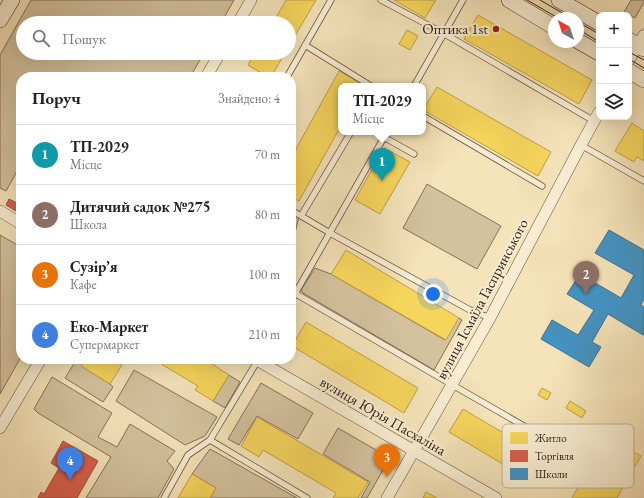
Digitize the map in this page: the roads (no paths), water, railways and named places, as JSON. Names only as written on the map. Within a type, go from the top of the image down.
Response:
[{"type":"street","points":[[0,20],[12,0]]},
{"type":"street","points":[[242,16],[251,0]]},
{"type":"street","points":[[508,0],[548,23]]},
{"type":"street","points":[[559,0],[596,21]]},
{"type":"street","points":[[632,55],[639,42]]},
{"type":"street","points":[[584,44],[596,51]]},
{"type":"street","points":[[209,72],[216,60]]},
{"type":"street","points":[[632,73],[644,80]]},
{"type":"street","name":"вулиця Ісмаїла Гаспринського","points":[[387,498],[490,318],[596,117]]},
{"type":"street","points":[[0,212],[16,221]]},
{"type":"street","points":[[0,428],[38,364]]},
{"type":"street","name":"вулиця Юрія Пасхаліна","points":[[266,364],[496,498]]},
{"type":"lane","points":[[290,72],[330,0]]},
{"type":"lane","points":[[381,0],[596,117]]},
{"type":"lane","points":[[416,83],[462,0]]},
{"type":"lane","points":[[305,45],[366,83]]},
{"type":"lane","points":[[426,118],[542,186]]},
{"type":"lane","points":[[301,216],[349,135]]},
{"type":"lane","points":[[296,287],[330,233],[386,135]]},
{"type":"lane","points":[[384,138],[414,154]]},
{"type":"lane","points":[[581,145],[644,182]]},
{"type":"lane","points":[[296,213],[470,310],[490,318]]},
{"type":"lane","points":[[296,294],[520,424]]},
{"type":"lane","points":[[164,498],[188,455],[210,440],[254,364]]},
{"type":"lane","points":[[210,440],[307,498]]},
{"type":"tram line","points":[[527,0],[548,12]]},
{"type":"tram line","points":[[540,0],[561,12]]},
{"type":"tram line","points":[[584,25],[596,32]]},
{"type":"tram line","points":[[584,33],[596,40]]},
{"type":"tram line","points":[[632,54],[644,60]]},
{"type":"tram line","points":[[632,61],[644,68]]},
{"type":"place","name":"Оптика 1st","points":[[496,29]]},
{"type":"place","name":"ТП-2029","points":[[382,181]]},
{"type":"place","name":"Дитячий садок №275","points":[[586,294]]},
{"type":"place","name":"Сузір’я","points":[[387,477]]},
{"type":"place","name":"Еко-Маркет","points":[[70,480]]}]
